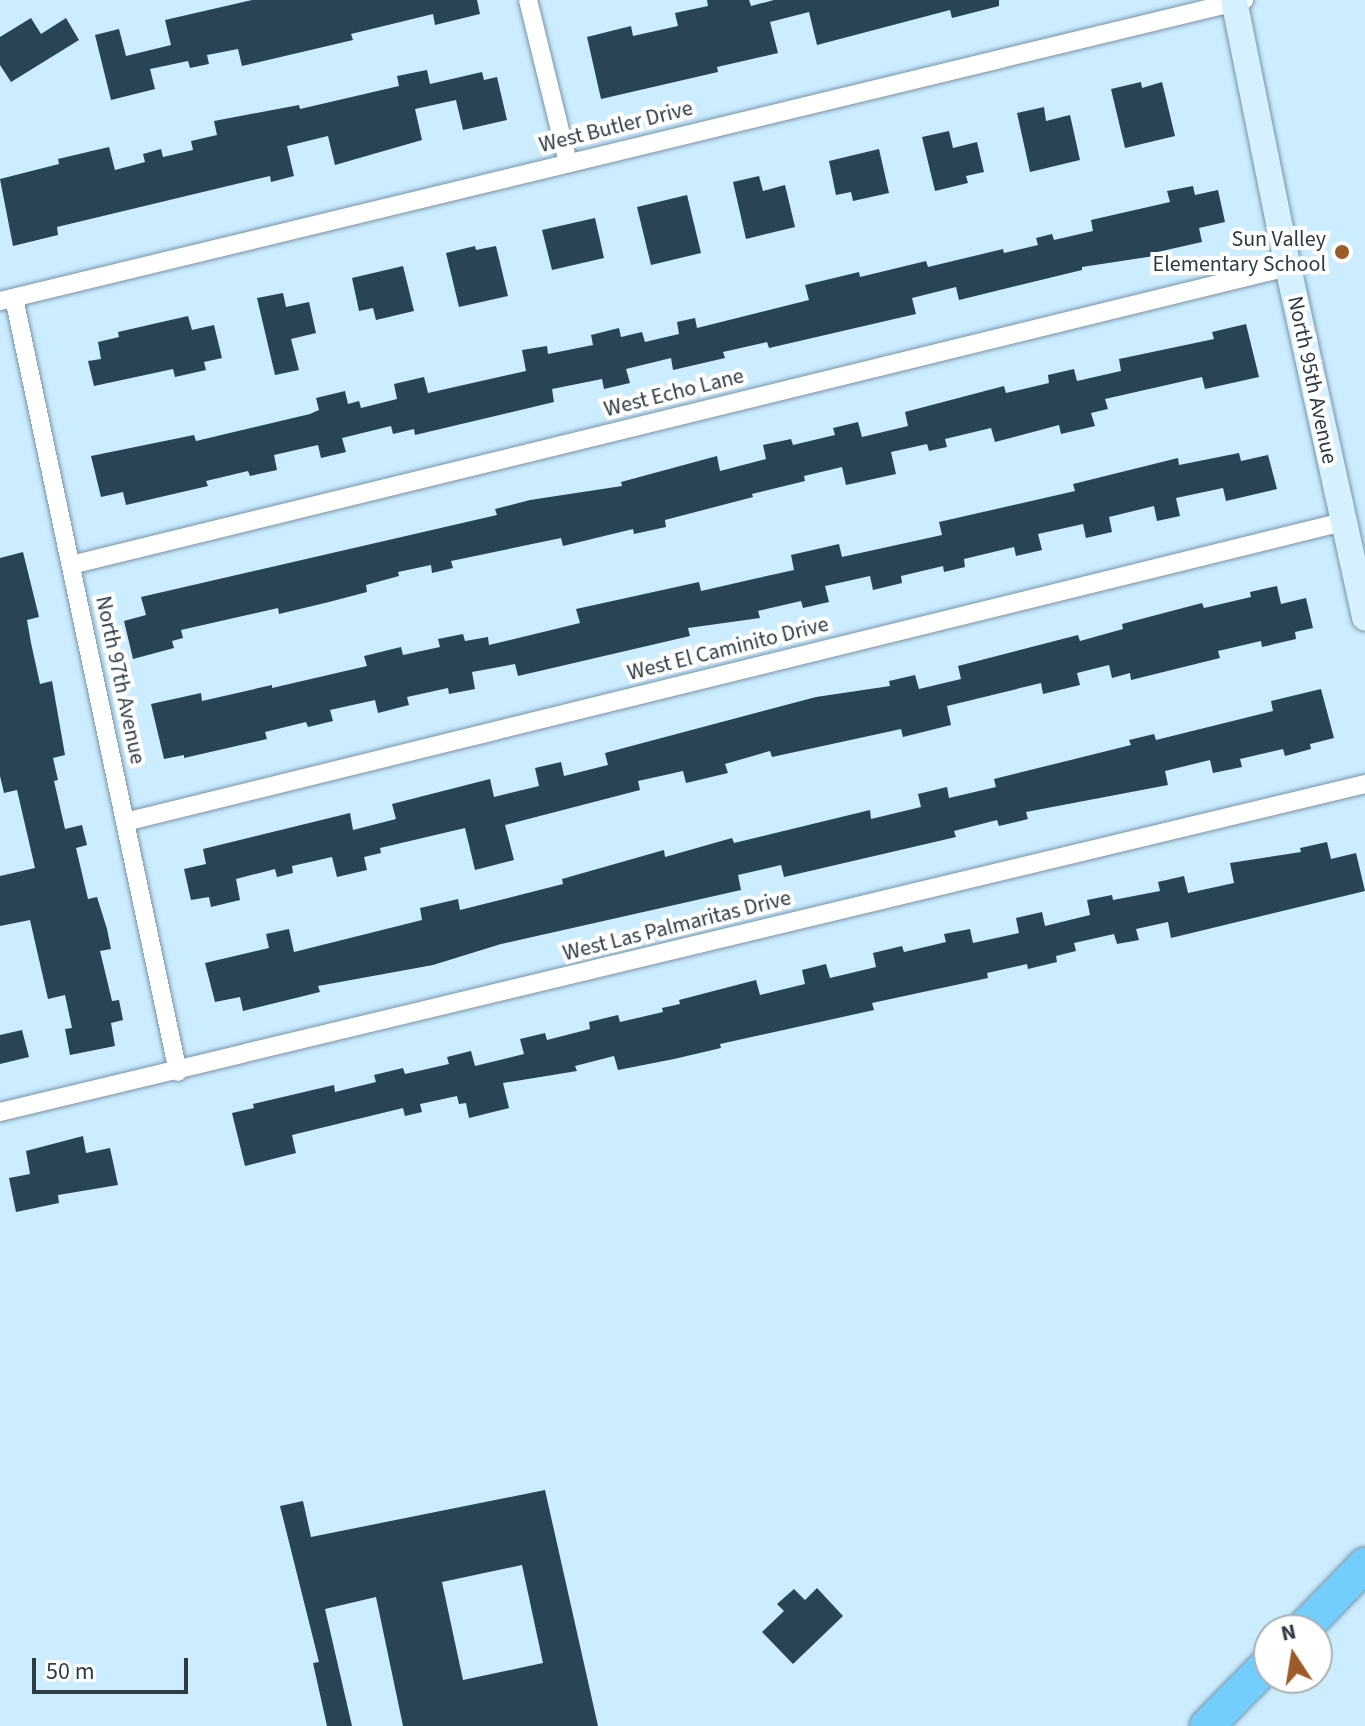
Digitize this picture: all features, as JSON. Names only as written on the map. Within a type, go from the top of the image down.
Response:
[{"type":"highway","points":[[1318,1614],[1365,1565]]},
{"type":"highway","points":[[1207,1726],[1253,1679]]},
{"type":"street","points":[[528,0],[568,163]]},
{"type":"street","name":"West Butler Drive","points":[[7,299],[1238,1]]},
{"type":"street","name":"North 95th Avenue","points":[[1238,1],[1288,267],[1365,618]]},
{"type":"street","name":"West Echo Lane","points":[[71,565],[1288,267]]},
{"type":"street","name":"North 97th Avenue","points":[[7,299],[71,565],[178,1072]]},
{"type":"street","name":"West El Caminito Drive","points":[[125,822],[1343,522]]},
{"type":"street","name":"West Las Palmaritas Drive","points":[[0,1112],[178,1072],[1365,784]]},
{"type":"building","points":[[252,0],[477,0],[480,14],[435,25],[433,14],[351,34],[353,40],[242,66],[238,49],[207,55],[209,64],[190,68],[188,61],[150,69],[155,89],[111,100],[95,35],[119,29],[126,56],[171,45],[165,20]]},
{"type":"building","points":[[707,0],[749,0],[751,6],[774,0],[999,0],[999,6],[952,18],[950,10],[817,45],[809,12],[770,22],[778,53],[717,67],[718,72],[601,99],[587,37],[631,26],[633,36],[678,26],[675,13],[708,6]]},
{"type":"building","points":[[31,18],[41,34],[66,18],[79,40],[11,82],[0,65],[0,37]]},
{"type":"building","points":[[427,70],[430,84],[482,72],[484,80],[497,77],[507,120],[463,130],[456,100],[415,109],[422,140],[335,165],[328,136],[287,146],[294,176],[271,182],[270,176],[57,227],[58,235],[13,246],[0,179],[59,164],[58,159],[109,147],[115,170],[145,162],[143,154],[161,149],[163,157],[193,150],[191,141],[217,135],[214,121],[299,105],[300,109],[399,86],[397,76]]},
{"type":"building","points":[[1141,82],[1142,88],[1162,82],[1175,136],[1125,148],[1111,89]]},
{"type":"building","points":[[1044,107],[1046,121],[1070,115],[1080,160],[1030,172],[1017,113]]},
{"type":"building","points":[[949,131],[953,148],[977,142],[984,172],[966,176],[968,183],[935,191],[922,137]]},
{"type":"building","points":[[879,149],[889,193],[853,201],[851,192],[836,195],[829,161]]},
{"type":"building","points":[[759,176],[763,191],[785,185],[795,227],[746,239],[733,182]]},
{"type":"building","points":[[1193,186],[1195,195],[1218,190],[1225,222],[1199,228],[1202,242],[1153,253],[1154,256],[1082,267],[1082,270],[959,300],[956,287],[912,298],[916,314],[769,348],[767,342],[723,352],[725,358],[673,370],[671,358],[626,369],[630,383],[604,389],[602,379],[552,389],[554,402],[415,435],[414,429],[393,434],[391,426],[342,438],[346,452],[321,458],[318,445],[274,455],[277,470],[250,476],[248,471],[206,481],[208,486],[126,505],[123,492],[101,497],[91,456],[194,435],[196,441],[310,414],[319,410],[316,398],[345,391],[348,404],[359,401],[361,408],[397,399],[394,384],[424,377],[428,393],[526,371],[522,350],[547,346],[548,354],[593,345],[591,335],[619,328],[621,337],[642,332],[645,342],[679,334],[677,322],[695,318],[697,328],[809,300],[805,285],[859,272],[860,277],[926,261],[928,267],[1003,249],[1004,253],[1038,245],[1036,238],[1052,234],[1054,240],[1093,231],[1091,220],[1170,202],[1167,191]]},
{"type":"building","points":[[687,195],[701,253],[651,265],[637,207]]},
{"type":"building","points":[[595,218],[604,258],[552,270],[542,230]]},
{"type":"building","points":[[475,246],[476,250],[496,246],[508,296],[459,307],[446,253]]},
{"type":"building","points":[[403,266],[414,311],[376,320],[373,308],[359,311],[352,278]]},
{"type":"building","points":[[283,293],[286,307],[309,302],[316,333],[291,339],[299,370],[275,375],[257,298]]},
{"type":"building","points":[[188,316],[192,330],[214,325],[222,358],[204,362],[206,370],[175,377],[173,369],[94,386],[88,361],[101,359],[98,342],[119,337],[118,332]]},
{"type":"building","points":[[1246,324],[1259,377],[1205,389],[1202,377],[1105,399],[1108,409],[1091,413],[1095,426],[1061,434],[1059,425],[995,442],[991,428],[945,439],[947,447],[929,451],[927,444],[891,452],[896,474],[846,485],[842,467],[804,476],[805,481],[752,494],[753,497],[665,520],[666,527],[634,534],[633,529],[563,546],[561,538],[451,561],[453,568],[432,573],[431,565],[398,572],[399,576],[366,585],[367,592],[279,614],[278,608],[181,630],[183,638],[172,641],[174,648],[133,659],[124,621],[146,615],[141,597],[497,515],[495,509],[530,500],[622,486],[621,482],[717,456],[720,471],[766,459],[763,445],[791,439],[793,445],[835,435],[833,428],[858,422],[862,437],[908,426],[905,412],[1004,386],[1006,393],[1049,383],[1048,375],[1074,369],[1077,381],[1121,371],[1119,359],[1214,339],[1212,332]]},
{"type":"building","points":[[1239,453],[1241,461],[1268,455],[1277,489],[1226,501],[1223,488],[1176,498],[1180,516],[1157,521],[1154,506],[1109,517],[1112,532],[1086,538],[1083,524],[1038,534],[1042,550],[1016,556],[1014,547],[964,559],[965,567],[944,572],[943,566],[901,576],[902,583],[873,590],[870,576],[825,586],[829,602],[803,608],[801,601],[758,611],[760,618],[688,628],[690,636],[518,676],[515,664],[472,672],[475,689],[449,694],[448,688],[407,697],[409,705],[378,713],[375,700],[330,710],[333,721],[308,727],[306,722],[265,732],[267,739],[184,758],[184,755],[164,759],[151,704],[201,693],[202,701],[272,685],[272,688],[367,666],[364,656],[401,647],[403,655],[440,647],[438,639],[463,634],[465,641],[488,637],[489,645],[580,623],[576,609],[699,582],[701,591],[794,570],[791,555],[839,544],[842,557],[942,535],[939,522],[1075,491],[1073,484],[1178,458],[1179,465]]},
{"type":"building","points":[[23,552],[39,617],[27,620],[31,643],[40,684],[52,681],[65,755],[53,758],[58,780],[54,781],[65,829],[82,825],[87,845],[76,848],[88,899],[97,897],[107,929],[111,949],[100,951],[112,1001],[119,1000],[123,1020],[111,1023],[115,1046],[70,1055],[65,1029],[72,1028],[65,995],[48,999],[30,920],[0,926],[0,876],[35,868],[17,790],[4,793],[0,776],[0,558]]},
{"type":"building","points":[[1277,586],[1281,604],[1306,598],[1313,628],[1295,632],[1296,639],[1262,647],[1261,641],[1218,651],[1220,658],[1131,680],[1130,673],[1112,678],[1109,665],[1077,673],[1080,685],[1043,694],[1041,683],[947,706],[951,725],[903,737],[901,729],[772,757],[770,751],[725,764],[728,773],[686,783],[683,771],[638,781],[640,790],[505,825],[514,860],[475,870],[465,828],[380,848],[381,853],[364,857],[367,870],[337,877],[332,857],[292,866],[293,873],[277,877],[275,869],[236,879],[240,900],[211,907],[209,897],[191,900],[184,869],[206,864],[203,849],[350,813],[353,830],[396,819],[392,804],[490,779],[494,797],[539,786],[535,768],[561,762],[564,776],[608,765],[605,753],[816,697],[890,686],[889,681],[915,675],[919,689],[961,679],[958,666],[1078,635],[1080,641],[1123,629],[1122,624],[1202,603],[1204,608],[1251,597],[1250,592]]},
{"type":"building","points":[[1321,689],[1334,738],[1310,744],[1311,749],[1285,756],[1283,749],[1240,759],[1242,767],[1213,773],[1210,760],[1165,771],[1168,785],[1026,812],[1028,819],[999,826],[997,820],[954,831],[956,837],[784,877],[781,865],[738,875],[741,890],[501,944],[433,965],[318,986],[320,992],[243,1011],[240,997],[215,1002],[205,963],[269,948],[266,934],[289,929],[294,952],[422,920],[420,908],[458,899],[460,910],[563,884],[562,879],[664,850],[665,857],[732,838],[734,843],[870,810],[871,819],[921,807],[918,794],[947,787],[949,798],[996,787],[994,779],[1131,745],[1129,740],[1154,734],[1156,740],[1273,711],[1271,701]]},
{"type":"building","points":[[1327,842],[1331,859],[1356,853],[1365,891],[1171,938],[1168,922],[1136,929],[1139,940],[1117,944],[1114,934],[1074,943],[1076,951],[1056,956],[1057,962],[1028,969],[1027,964],[987,973],[988,978],[872,1003],[874,1010],[720,1044],[721,1048],[674,1059],[618,1070],[614,1056],[575,1066],[577,1071],[503,1083],[509,1108],[469,1118],[466,1103],[459,1104],[457,1096],[420,1104],[422,1112],[405,1116],[403,1108],[292,1135],[296,1153],[245,1166],[232,1113],[254,1108],[253,1104],[334,1085],[335,1092],[376,1082],[374,1075],[403,1068],[405,1074],[449,1064],[447,1057],[471,1051],[475,1066],[524,1054],[520,1039],[545,1033],[547,1040],[590,1029],[589,1022],[618,1015],[620,1022],[663,1012],[662,1008],[680,1004],[679,1000],[756,980],[760,995],[805,984],[802,970],[826,964],[830,978],[876,967],[873,953],[902,946],[904,952],[946,942],[944,934],[970,929],[973,943],[1019,933],[1016,918],[1042,912],[1045,926],[1090,915],[1087,900],[1112,895],[1113,900],[1160,891],[1158,882],[1184,876],[1188,893],[1234,883],[1230,863],[1301,852],[1300,848]]},
{"type":"building","points":[[22,1030],[29,1057],[0,1064],[0,1035]]},
{"type":"building","points":[[83,1136],[86,1153],[110,1148],[118,1185],[58,1195],[59,1203],[16,1212],[9,1178],[30,1174],[26,1151]]},
{"type":"building","points":[[545,1490],[598,1726],[403,1726],[376,1597],[325,1609],[352,1726],[327,1726],[313,1663],[319,1662],[280,1506],[303,1501],[311,1537]],"holes":[[[522,1565],[543,1663],[463,1680],[442,1582]]]},
{"type":"building","points":[[817,1588],[843,1616],[793,1664],[762,1632],[784,1611],[777,1604],[794,1589],[805,1600]]},
{"type":"place","name":"Sun Valley Elementary School","points":[[1342,252]]}]
